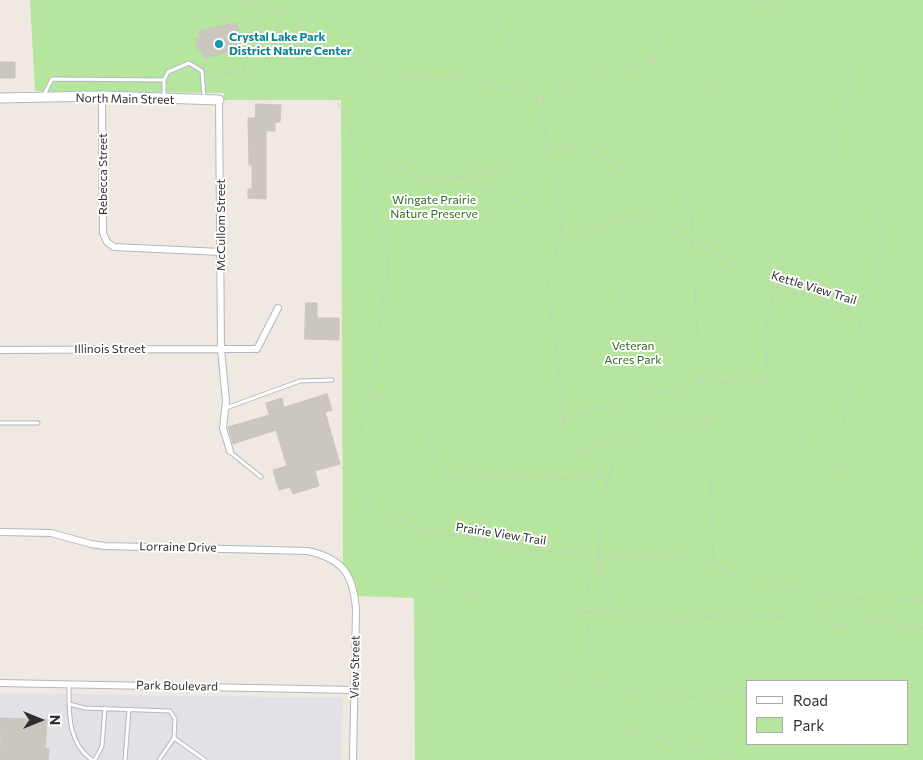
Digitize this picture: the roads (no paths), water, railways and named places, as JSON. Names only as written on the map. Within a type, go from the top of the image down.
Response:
[{"type":"street","name":"North Main Street","points":[[0,98],[102,96],[164,100],[220,100]]},
{"type":"street","name":"Rebecca Street","points":[[102,96],[103,233],[107,242],[114,247],[220,252]]},
{"type":"street","name":"McCullom Street","points":[[220,100],[220,349],[225,408],[223,428],[230,451]]},
{"type":"street","name":"Illinois Street","points":[[0,350],[257,349],[278,308]]},
{"type":"street","name":"Lorraine Drive","points":[[0,532],[51,533],[105,546],[308,551],[324,554],[338,562],[348,575]]},
{"type":"street","name":"View Street","points":[[348,575],[356,609],[353,760]]},
{"type":"street","name":"Park Boulevard","points":[[0,683],[354,690]]},
{"type":"lane","points":[[164,100],[164,80],[168,72],[189,63],[202,71],[204,100]]},
{"type":"lane","points":[[42,98],[52,79],[164,80]]},
{"type":"lane","points":[[225,408],[300,381],[332,380]]},
{"type":"lane","points":[[0,423],[38,422]]},
{"type":"lane","points":[[230,451],[261,477]]},
{"type":"lane","points":[[69,684],[69,704],[74,740],[93,760],[102,746],[105,708]]},
{"type":"lane","points":[[69,704],[85,708],[170,711],[175,719],[174,738],[159,760]]},
{"type":"lane","points":[[125,760],[129,709]]},
{"type":"lane","points":[[174,738],[205,760]]},
{"type":"place","name":"Crystal Lake Park District Nature Center","points":[[219,44]]},
{"type":"park label","name":"Wingate Prairie Nature Preserve","points":[[434,207]]},
{"type":"park label","name":"Veteran Acres Park","points":[[633,353]]}]
